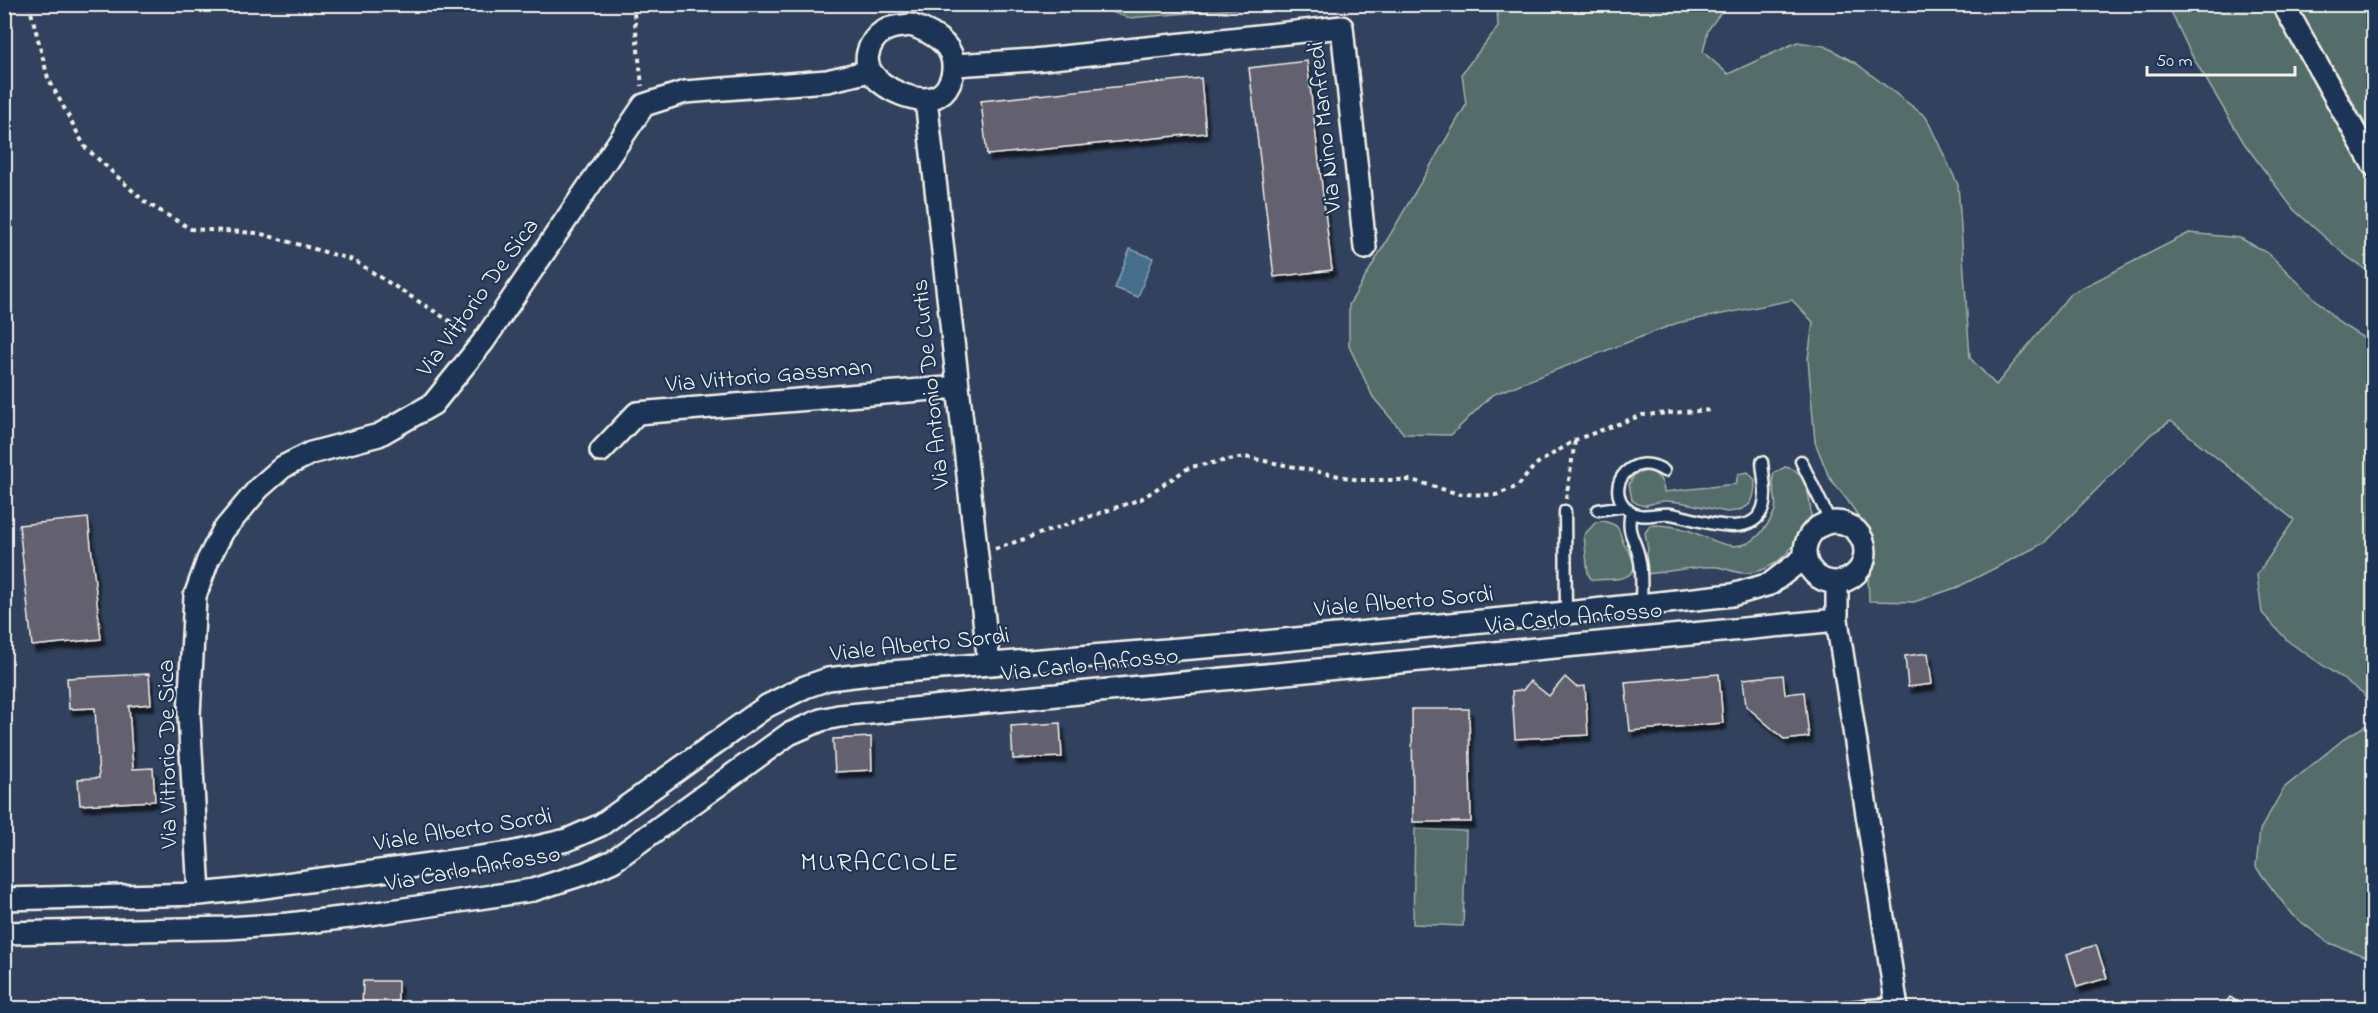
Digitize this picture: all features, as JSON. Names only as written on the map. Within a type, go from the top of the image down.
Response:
[{"type":"street","points":[[2283,4],[2373,166]]},
{"type":"street","points":[[911,25],[931,32],[946,44],[955,65],[950,83],[940,94],[926,99],[907,97],[886,86],[870,71],[867,56],[874,38],[889,28],[911,25]]},
{"type":"street","name":"Via Nino Manfredi","points":[[955,65],[1034,60],[1342,27],[1365,248]]},
{"type":"street","points":[[644,105],[685,92],[827,81],[870,71]]},
{"type":"street","name":"Via Antonio De Curtis","points":[[926,99],[989,664]]},
{"type":"street","name":"Via Vittorio De Sica","points":[[199,894],[189,715],[195,596],[208,560],[224,531],[259,488],[282,467],[311,453],[379,435],[433,404],[483,342],[644,105]]},
{"type":"street","name":"Via Vittorio Gassman","points":[[601,451],[637,413],[958,387]]},
{"type":"street","points":[[1830,521],[1847,524],[1856,530],[1864,544],[1864,559],[1860,568],[1853,576],[1837,582],[1827,581],[1817,576],[1808,567],[1804,557],[1809,535],[1820,525],[1830,521]]},
{"type":"street","name":"Viale Alberto Sordi","points":[[4,899],[199,894],[257,888],[511,853],[567,840],[614,817],[767,706],[805,687],[838,678],[1242,644],[1732,595],[1770,584],[1804,557]]},
{"type":"street","points":[[1837,582],[1838,620],[1896,1006]]},
{"type":"street","name":"Via Carlo Anfosso","points":[[4,933],[289,924],[533,890],[586,873],[613,861],[789,734],[821,720],[851,715],[1246,676],[1838,620]]},
{"type":"street","points":[[1242,644],[1246,676]]},
{"type":"lane","points":[[1801,461],[1830,521]]},
{"type":"lane","points":[[1598,510],[1628,509],[1647,517],[1668,514],[1730,527],[1742,527],[1758,515],[1764,505],[1762,462]]},
{"type":"lane","points":[[1641,605],[1640,559],[1629,534],[1628,509],[1619,489],[1624,473],[1640,464],[1648,463],[1664,471]]},
{"type":"lane","points":[[1565,511],[1566,613]]},
{"type":"lane","points":[[1833,1008],[1896,1006]]},
{"type":"path","points":[[29,4],[48,78],[85,147],[145,202],[191,229],[258,233],[353,260],[483,342]]},
{"type":"path","points":[[633,4],[644,105]]},
{"type":"path","points":[[977,555],[1141,500],[1190,467],[1245,457],[1359,480],[1412,480],[1460,494],[1496,495],[1518,486],[1535,465],[1575,440],[1642,416],[1711,410]]},
{"type":"path","points":[[1565,511],[1575,440]]},
{"type":"green space","points":[[1091,5],[1285,5],[1129,18]]},
{"type":"green space","points":[[1497,5],[1726,5],[1708,30],[1703,52],[1728,74],[1797,42],[1825,46],[1857,64],[1926,117],[1958,185],[1970,358],[1996,385],[2070,294],[2189,233],[2240,238],[2268,253],[2341,324],[2373,344],[2373,710],[2363,693],[2289,642],[2262,613],[2257,575],[2294,520],[2171,421],[2151,434],[2044,543],[1958,587],[1914,602],[1869,601],[1868,576],[1873,538],[1829,477],[1815,442],[1808,359],[1813,322],[1792,300],[1677,323],[1492,395],[1451,435],[1404,434],[1373,397],[1349,346],[1349,305],[1466,105],[1462,73],[1498,27]]},
{"type":"green space","points":[[2168,5],[2276,5],[2373,180],[2373,275],[2345,255],[2294,210],[2244,143],[2191,54]]},
{"type":"green space","points":[[2297,5],[2373,5],[2373,137]]},
{"type":"green space","points":[[1785,467],[1798,473],[1803,479],[1810,500],[1811,515],[1793,546],[1776,562],[1756,572],[1744,573],[1710,567],[1647,574],[1644,561],[1648,550],[1645,533],[1650,525],[1682,529],[1733,546],[1751,541],[1762,532],[1774,513],[1776,505],[1774,473]]},
{"type":"green space","points":[[1647,471],[1660,478],[1664,492],[1736,484],[1738,474],[1748,472],[1755,480],[1754,494],[1750,504],[1746,507],[1727,512],[1671,501],[1641,505],[1632,500],[1629,484],[1635,474]]},
{"type":"green space","points":[[1604,521],[1617,527],[1633,558],[1634,569],[1628,576],[1595,580],[1591,579],[1588,574],[1584,535],[1596,522]]},
{"type":"green space","points":[[2373,721],[2373,959],[2329,943],[2292,915],[2256,867],[2260,830],[2284,788],[2346,737]]},
{"type":"green space","points":[[1415,829],[1466,831],[1463,926],[1413,924]]},
{"type":"water","points":[[1130,249],[1153,258],[1138,297],[1115,288]]},
{"type":"building","points":[[1307,61],[1332,270],[1274,277],[1249,68]]},
{"type":"building","points":[[1201,78],[1206,133],[987,155],[981,101]]},
{"type":"building","points":[[88,518],[101,639],[32,646],[19,525]]},
{"type":"building","points":[[1928,653],[1932,684],[1908,687],[1905,656]]},
{"type":"building","points":[[149,674],[151,704],[129,706],[133,769],[153,768],[155,801],[80,805],[78,779],[99,778],[95,708],[69,709],[67,678]]},
{"type":"building","points":[[1719,674],[1723,723],[1630,731],[1625,682]]},
{"type":"building","points":[[1783,675],[1785,694],[1804,692],[1809,737],[1785,740],[1746,706],[1743,679]]},
{"type":"building","points":[[1565,677],[1576,687],[1585,686],[1588,735],[1515,739],[1512,691],[1523,690],[1530,681],[1549,696]]},
{"type":"building","points":[[1412,709],[1469,709],[1471,822],[1413,822]]},
{"type":"building","points":[[1060,723],[1062,757],[1013,759],[1011,726]]},
{"type":"building","points":[[871,737],[872,770],[835,772],[833,739]]},
{"type":"building","points":[[2096,945],[2107,978],[2077,987],[2067,954]]},
{"type":"building","points":[[363,981],[398,981],[398,1008],[362,1008]]},
{"type":"building","points":[[2230,997],[2247,1008],[2222,1008]]},
{"type":"district","name":"MURACCIOLE","points":[[880,863]]}]
